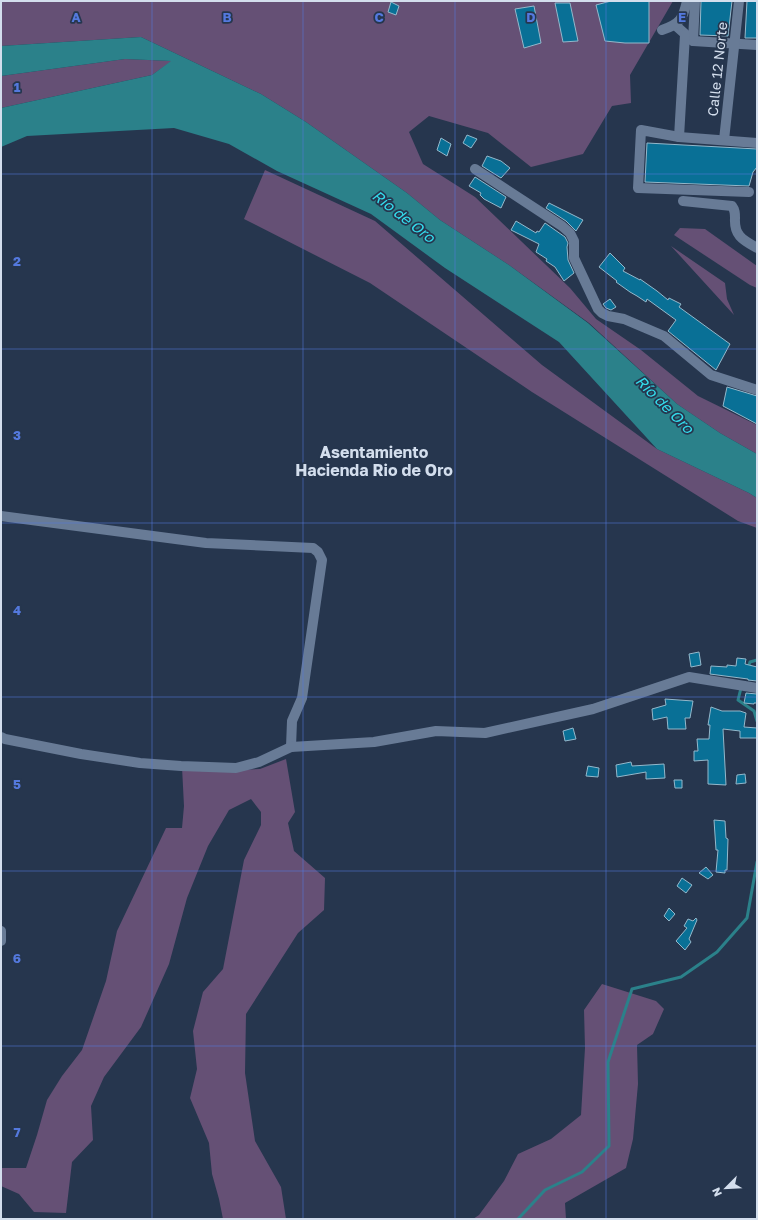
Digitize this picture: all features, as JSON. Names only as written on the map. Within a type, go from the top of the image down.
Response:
[{"type":"street","points":[[662,30],[675,25],[680,21],[687,1]]},
{"type":"street","points":[[679,137],[689,38],[695,1]]},
{"type":"street","name":"Calle 12 Norte","points":[[724,140],[739,1]]},
{"type":"street","points":[[675,25],[689,38],[757,45]]},
{"type":"street","points":[[749,192],[638,188],[641,130],[679,137],[757,143]]},
{"type":"street","points":[[475,170],[562,226],[570,233],[574,241],[574,258],[598,309],[602,313],[608,316],[624,319],[664,336],[711,375],[757,390]]},
{"type":"street","points":[[683,201],[732,206],[735,209],[734,227],[745,240],[757,248]]},
{"type":"street","points":[[1,516],[206,543],[314,548],[322,560],[302,698],[292,721],[291,747]]},
{"type":"street","points":[[2,739],[81,754],[140,763],[210,768],[236,768],[259,762],[291,747],[374,742],[436,731],[485,733],[593,709],[689,677],[757,688]]},
{"type":"street","points":[[1,931],[1,941]]},
{"type":"shaded area","points":[[1,1],[673,1],[630,75],[631,103],[612,106],[583,154],[531,167],[488,133],[429,116],[409,132],[423,164],[475,197],[570,288],[596,319],[641,350],[698,396],[757,425],[757,454],[720,433],[677,404],[589,323],[509,265],[440,220],[407,193],[306,122],[261,94],[141,37],[1,46]]},
{"type":"shaded area","points":[[125,59],[172,61],[152,75],[1,108],[1,76]]},
{"type":"shaded area","points":[[265,170],[375,221],[542,365],[657,449],[757,498],[757,528],[738,521],[532,392],[370,283],[244,219]]},
{"type":"shaded area","points":[[680,228],[705,229],[757,266],[757,288],[750,285],[674,235]]},
{"type":"shaded area","points":[[671,246],[725,283],[727,299],[734,315]]},
{"type":"shaded area","points":[[286,759],[295,812],[288,823],[294,851],[325,878],[324,910],[298,933],[246,1014],[245,1073],[255,1141],[281,1187],[286,1219],[223,1219],[212,1174],[209,1143],[190,1098],[197,1069],[193,1031],[203,992],[223,969],[244,860],[261,825],[261,812],[251,799],[229,810],[208,846],[187,898],[169,964],[141,1027],[104,1077],[91,1106],[93,1140],[72,1162],[66,1213],[34,1212],[19,1194],[1,1186],[1,1168],[26,1168],[47,1100],[62,1076],[82,1050],[106,981],[117,931],[166,828],[182,828],[184,806],[182,767],[209,771],[260,769]]},
{"type":"shaded area","points":[[602,984],[656,1001],[664,1009],[653,1034],[637,1045],[638,1084],[633,1139],[626,1168],[565,1203],[566,1219],[473,1219],[479,1215],[504,1181],[518,1154],[551,1139],[581,1115],[585,1048],[584,1010]]},
{"type":"water","name":"Río de Oro","points":[[141,37],[261,94],[306,122],[407,193],[440,220],[509,265],[588,323],[677,404],[720,433],[757,454],[757,498],[657,449],[559,342],[445,268],[371,214],[277,171],[229,144],[174,128],[27,136],[1,147],[1,108],[152,75],[171,61],[125,59],[1,76],[1,46]]},
{"type":"building","points":[[611,1],[649,1],[649,43],[605,41],[596,5]]},
{"type":"building","points":[[701,1],[732,1],[728,36],[700,35]]},
{"type":"building","points":[[747,1],[757,1],[757,38],[745,38]]},
{"type":"building","points":[[391,2],[399,6],[396,15],[388,12]]},
{"type":"building","points":[[555,3],[570,3],[578,41],[563,42]]},
{"type":"building","points":[[534,6],[541,43],[524,48],[515,9]]},
{"type":"building","points":[[467,135],[477,139],[471,148],[463,143]]},
{"type":"building","points":[[441,138],[451,144],[447,156],[437,150]]},
{"type":"building","points":[[647,143],[757,149],[757,167],[753,172],[749,186],[645,182]]},
{"type":"building","points":[[487,156],[501,161],[510,168],[501,178],[482,166]]},
{"type":"building","points":[[475,177],[506,197],[501,208],[484,199],[480,195],[481,193],[469,186]]},
{"type":"building","points":[[549,203],[583,220],[576,231],[566,221],[546,208]]},
{"type":"building","points":[[516,221],[536,233],[537,231],[539,232],[545,223],[565,237],[568,243],[568,260],[574,273],[564,281],[555,267],[546,261],[547,259],[536,252],[539,244],[511,230]]},
{"type":"building","points":[[610,253],[625,268],[623,271],[640,279],[668,300],[669,298],[681,304],[679,307],[730,344],[716,370],[668,331],[676,320],[647,299],[646,302],[630,292],[599,267]]},
{"type":"building","points":[[610,299],[616,307],[611,310],[606,308],[603,304]]},
{"type":"building","points":[[727,387],[757,396],[757,424],[723,406]]},
{"type":"building","points":[[699,652],[701,665],[691,667],[689,654]]},
{"type":"building","points":[[737,658],[746,659],[745,664],[757,667],[757,681],[710,674],[711,666],[736,666]]},
{"type":"building","points":[[746,693],[757,694],[757,703],[744,703]]},
{"type":"building","points":[[665,699],[693,701],[690,718],[685,718],[686,729],[668,729],[667,717],[653,720],[652,709],[666,705]]},
{"type":"building","points":[[711,707],[722,711],[740,711],[746,713],[744,727],[757,728],[757,738],[740,738],[740,731],[723,729],[726,785],[708,784],[708,760],[694,761],[694,751],[698,751],[697,739],[709,739],[710,725],[708,725]]},
{"type":"building","points":[[573,728],[576,739],[565,741],[563,731]]},
{"type":"building","points":[[631,762],[632,766],[664,764],[665,778],[646,779],[646,772],[617,777],[616,765]]},
{"type":"building","points":[[588,766],[599,768],[598,777],[586,776]]},
{"type":"building","points":[[745,774],[746,783],[736,784],[737,775]]},
{"type":"building","points":[[674,780],[682,780],[682,788],[675,788]]},
{"type":"building","points":[[714,820],[725,821],[726,838],[728,839],[727,870],[725,870],[725,873],[716,872],[718,850],[716,850]]},
{"type":"building","points":[[706,867],[713,875],[708,879],[699,873]]},
{"type":"building","points":[[682,878],[692,885],[686,893],[677,886]]},
{"type":"building","points":[[669,908],[675,914],[669,921],[664,916]]},
{"type":"building","points":[[696,918],[697,920],[689,939],[691,942],[685,950],[676,941],[687,928],[684,926],[688,919],[693,921]]},
{"type":"waterway","points":[[748,668],[750,662],[757,660]]},
{"type":"waterway","points":[[741,688],[738,700],[754,711],[757,721]]},
{"type":"waterway","points":[[518,1219],[545,1190],[582,1172],[609,1146],[608,1062],[632,989],[681,977],[717,952],[747,918],[757,862]]},
{"type":"district","name":"Asentamiento Hacienda Rio de Oro","points":[[374,461]]}]
